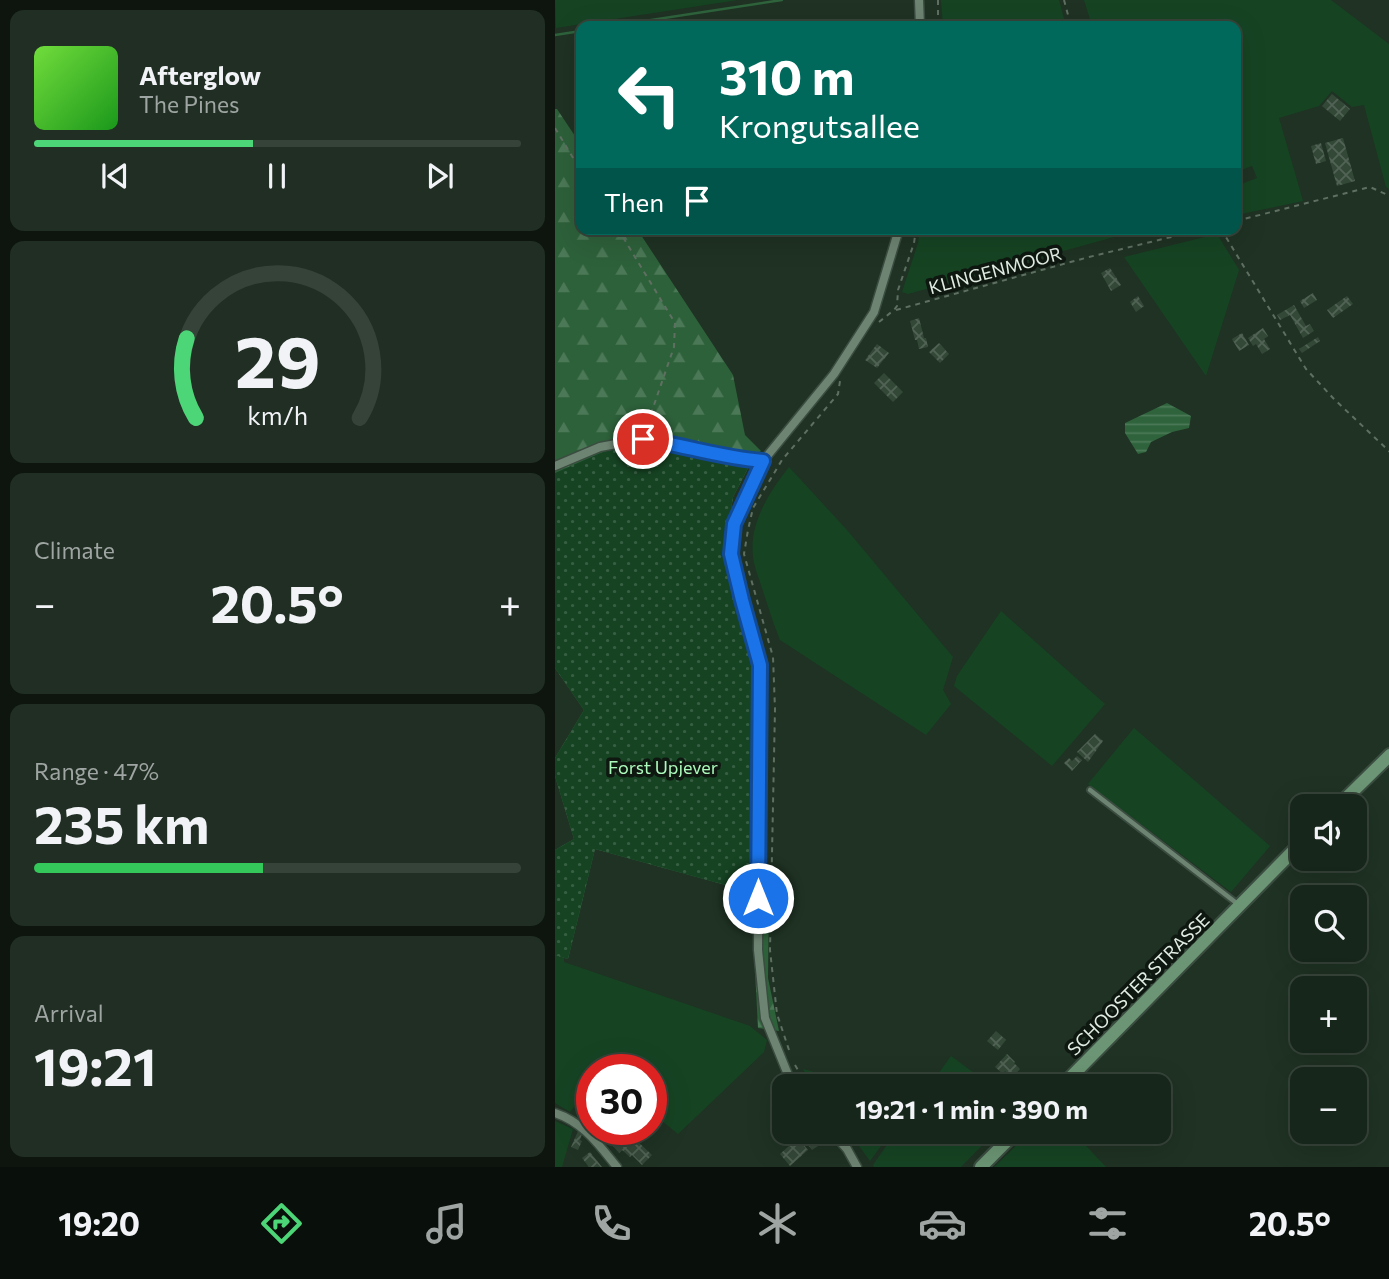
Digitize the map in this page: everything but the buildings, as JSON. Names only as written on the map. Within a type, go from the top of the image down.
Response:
[{"type":"street","points":[[919,0],[920,21]]},
{"type":"street","points":[[788,1074],[765,1018],[757,950],[760,665],[731,554],[734,524],[763,461],[834,374],[873,312],[897,235]]},
{"type":"street","points":[[555,466],[600,447],[643,439],[667,442],[738,460],[763,461]]},
{"type":"street","points":[[1350,794],[1389,755]]},
{"type":"street","name":"SCHOOSTER STRASSE","points":[[1074,1074],[1290,854]]},
{"type":"street","points":[[555,1113],[564,1116],[592,1136],[617,1167]]},
{"type":"street","points":[[843,1144],[857,1167]]},
{"type":"street","points":[[981,1167],[1004,1144]]},
{"type":"lane","points":[[1090,790],[1240,905]]},
{"type":"path","points":[[938,0],[938,21]]},
{"type":"path","points":[[1064,0],[1070,21]]},
{"type":"path","points":[[555,128],[576,163]]},
{"type":"path","points":[[1241,220],[1370,187],[1389,196]]},
{"type":"path","points":[[621,235],[675,323],[674,347],[643,439]]},
{"type":"path","name":"KLINGENMOOR","points":[[873,312],[894,310],[1179,235]]},
{"type":"path","points":[[1225,235],[1306,369],[1389,452]]},
{"type":"path","points":[[782,460],[753,508],[744,554],[773,657],[775,709],[770,950],[777,1014],[789,1050]]},
{"type":"path","points":[[792,1060],[800,1074]]},
{"type":"green space","points":[[555,0],[738,0],[602,21],[576,21],[576,25],[556,28]]},
{"type":"green space","points":[[941,0],[1059,0],[1065,21],[943,21]]},
{"type":"green space","points":[[1084,0],[1331,0],[1389,44],[1389,189],[1386,187],[1364,105],[1352,107],[1332,91],[1319,106],[1279,118],[1303,201],[1241,214],[1241,184],[1257,178],[1252,166],[1241,170],[1241,21],[1090,21]]},
{"type":"green space","name":"Forst Upjever","points":[[557,109],[576,138],[576,235],[641,235],[733,375],[745,435],[761,451],[755,455],[733,497],[724,555],[753,665],[769,893],[768,978],[779,1031],[758,1028],[751,892],[595,849],[568,959],[555,955],[555,850],[574,839],[555,776],[555,758],[584,710],[555,668]]},
{"type":"green space","points":[[919,235],[1121,235],[908,294],[902,292]]},
{"type":"green space","points":[[1218,235],[1239,270],[1206,376],[1124,257]]},
{"type":"green space","name":"Forst Upjever","points":[[642,443],[749,466],[733,497],[724,555],[753,665],[769,893],[751,892],[595,849],[568,959],[555,955],[555,850],[574,839],[555,776],[555,758],[584,710],[555,668],[555,473],[614,447]]},
{"type":"green space","points":[[789,467],[847,530],[953,657],[943,690],[951,704],[926,735],[780,640],[755,568],[753,544],[762,508]]},
{"type":"green space","points":[[1001,611],[1105,704],[1052,766],[954,686],[957,676]]},
{"type":"green space","points":[[1134,728],[1270,846],[1231,892],[1088,784]]},
{"type":"green space","points":[[555,955],[564,958],[564,962],[750,1026],[767,1040],[764,1052],[678,1134],[667,1125],[667,1054],[576,1054],[576,1104],[570,1112],[555,1103]]},
{"type":"green space","points":[[951,1056],[975,1074],[938,1074]]},
{"type":"green space","points":[[803,1069],[821,1074],[806,1074]]},
{"type":"green space","points":[[555,1121],[573,1129],[562,1167],[555,1167]]},
{"type":"green space","points":[[858,1144],[882,1144],[870,1161]]},
{"type":"green space","points":[[888,1144],[983,1144],[961,1167],[873,1165]]},
{"type":"green space","points":[[1018,1144],[1084,1144],[1106,1167],[994,1167]]},
{"type":"shaded area","points":[[1167,403],[1191,416],[1189,428],[1172,432],[1151,442],[1146,452],[1138,454],[1125,433],[1125,423]]},
{"type":"waterway","points":[[645,21],[782,0]]},
{"type":"waterway","points":[[555,35],[576,32]]},
{"type":"route","points":[[643,439],[667,442],[738,460],[763,461],[734,524],[731,554],[760,665],[758,898]]}]
